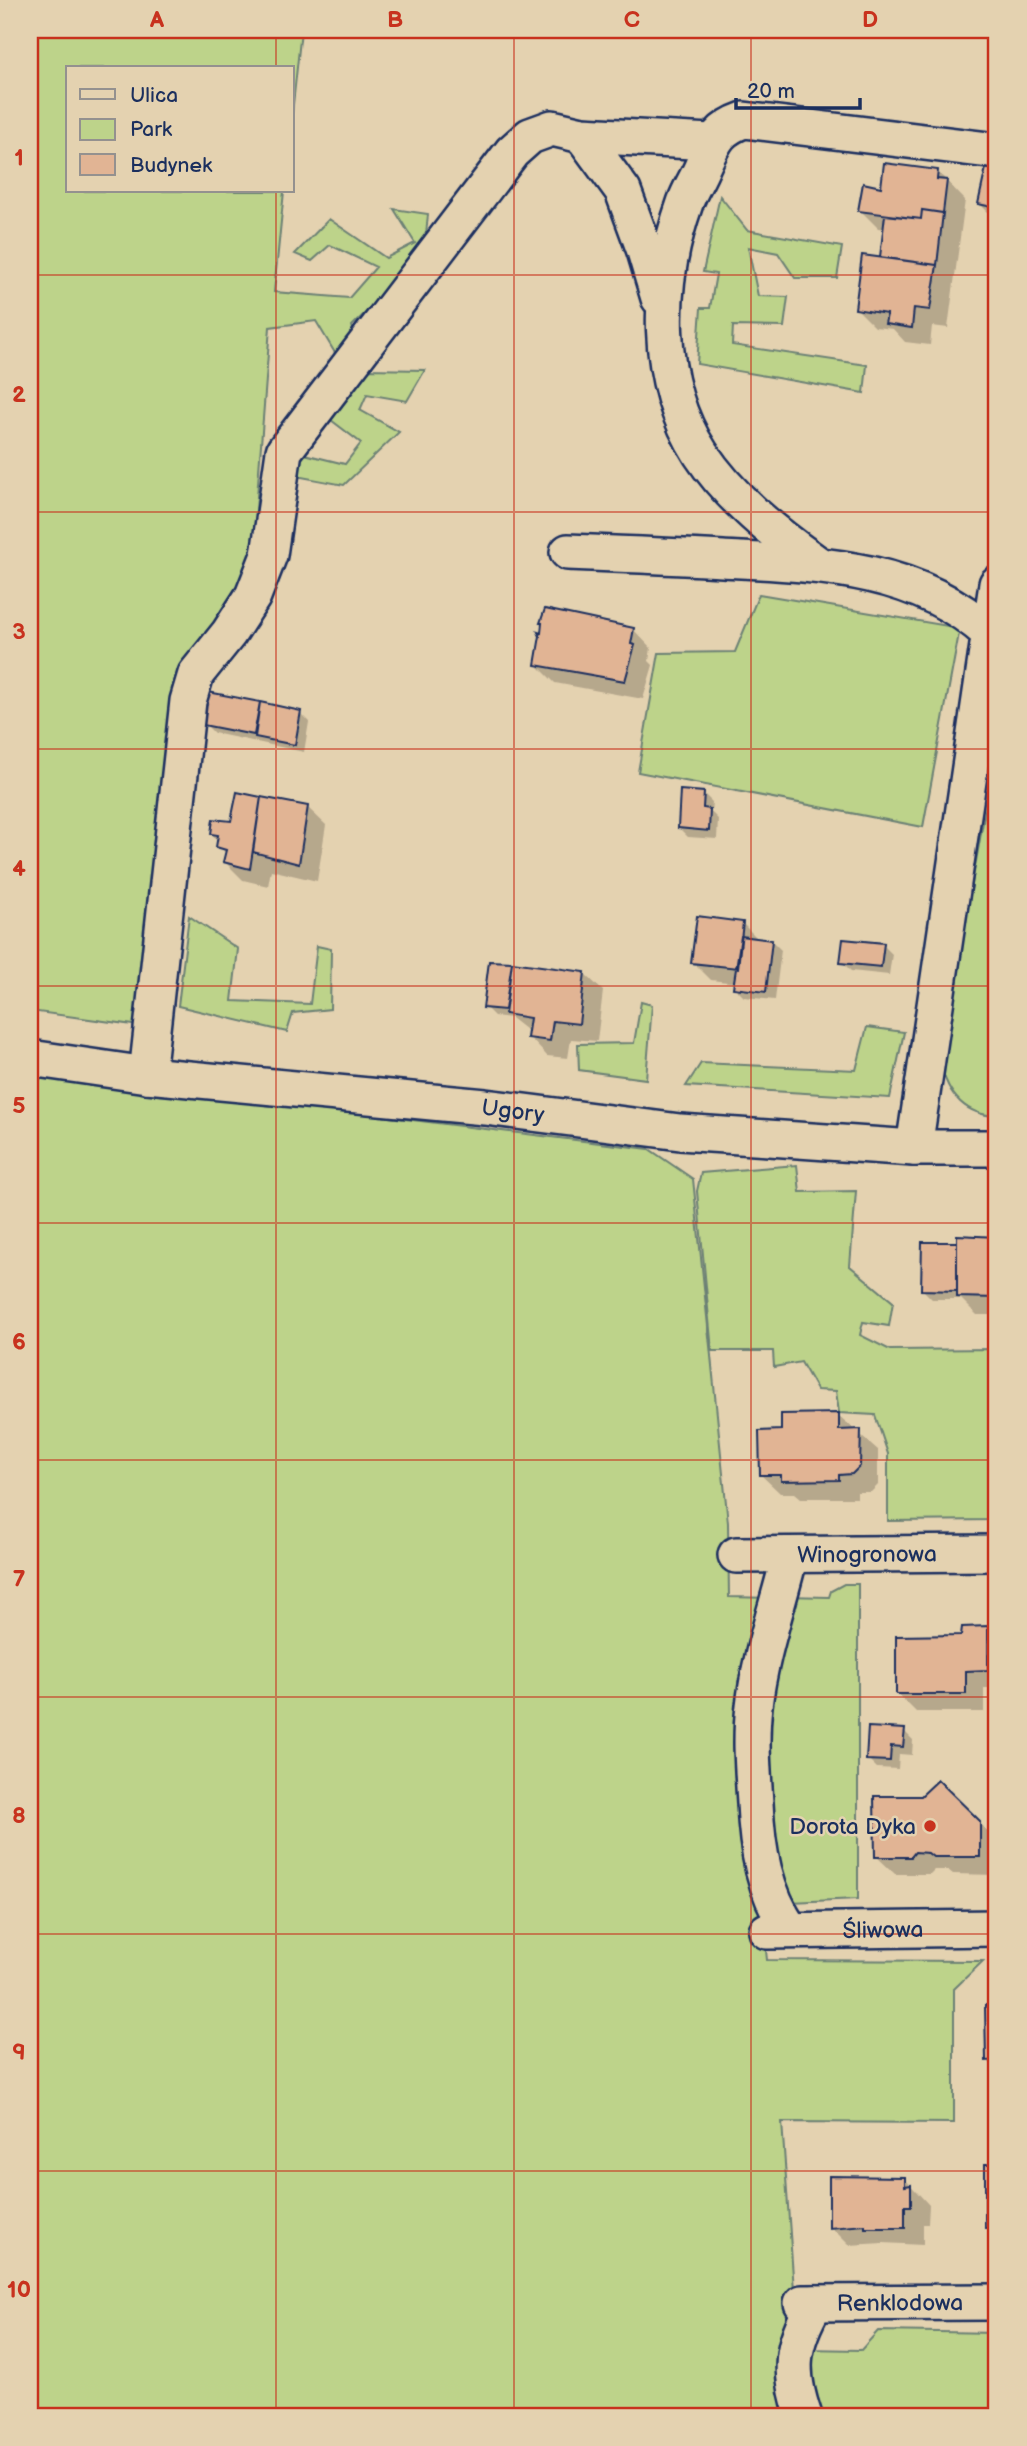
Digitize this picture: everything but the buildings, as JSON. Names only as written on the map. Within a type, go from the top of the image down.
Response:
[{"type":"street","points":[[663,315],[670,252],[691,186],[712,142],[721,130],[731,125],[757,120],[997,151]]},
{"type":"street","points":[[146,1075],[188,701],[196,674],[229,633],[253,596],[265,565],[284,451],[512,152],[530,136],[552,128],[582,135],[712,142]]},
{"type":"street","points":[[582,135],[623,191],[645,251],[663,315],[675,391],[701,453],[755,514],[816,564]]},
{"type":"street","points":[[568,552],[816,564],[876,574],[933,595],[967,613],[989,633]]},
{"type":"street","points":[[914,1148],[997,584]]},
{"type":"street","name":"Ugory","points":[[30,1058],[146,1075],[485,1107],[680,1132],[914,1148],[997,1148]]},
{"type":"street","name":"Winogronowa","points":[[736,1555],[997,1553]]},
{"type":"street","name":"Śliwowa","points":[[790,1555],[758,1680],[752,1755],[759,1852],[766,1883],[777,1910],[779,1931],[997,1928]]},
{"type":"street","name":"Renklodowa","points":[[804,2416],[793,2375],[794,2346],[808,2303],[997,2302]]},
{"type":"green space","points":[[30,30],[301,30],[294,95],[294,66],[66,66],[66,192],[284,192],[274,292],[349,298],[376,267],[330,245],[312,261],[295,254],[329,219],[386,258],[415,243],[394,209],[428,214],[424,255],[352,326],[357,341],[338,358],[316,321],[270,327],[252,562],[184,671],[141,1026],[30,1011]]},
{"type":"green space","points":[[720,196],[747,230],[842,247],[837,278],[795,278],[778,253],[748,247],[758,296],[788,297],[784,327],[733,326],[732,345],[867,365],[864,393],[697,364],[701,308],[710,308],[716,274],[703,272]]},
{"type":"green space","points":[[365,369],[425,370],[407,401],[367,394],[360,410],[399,432],[344,485],[296,476],[300,453],[345,464],[361,443],[331,420]]},
{"type":"green space","points":[[759,594],[960,628],[923,827],[638,772],[659,653],[735,652]]},
{"type":"green space","points":[[997,744],[997,1116],[975,1112],[958,1100],[947,1083],[940,1062]]},
{"type":"green space","points":[[189,916],[238,949],[232,1001],[310,1004],[317,946],[331,949],[330,1009],[293,1013],[287,1032],[178,1006]]},
{"type":"green space","points":[[641,1002],[652,1005],[646,1079],[579,1070],[578,1044],[634,1043]]},
{"type":"green space","points":[[867,1027],[904,1032],[890,1098],[686,1086],[701,1063],[856,1070]]},
{"type":"green space","points":[[30,1073],[649,1149],[693,1179],[728,1523],[729,1597],[775,1598],[757,1668],[738,1681],[767,1960],[983,1961],[954,1989],[954,2123],[782,2122],[803,2416],[30,2416]]},
{"type":"green space","points":[[797,1165],[800,1192],[856,1191],[850,1266],[893,1302],[889,1326],[863,1322],[860,1335],[890,1350],[997,1349],[997,1520],[888,1521],[888,1454],[875,1415],[839,1413],[836,1391],[817,1390],[801,1362],[774,1367],[773,1351],[712,1351],[697,1191],[701,1173]]},
{"type":"green space","points":[[844,1584],[858,1584],[858,1899],[790,1902],[777,1893],[760,1712],[785,1596],[829,1597],[831,1591]]},
{"type":"green space","points":[[878,2331],[997,2333],[997,2416],[817,2416],[803,2349],[861,2350]]},
{"type":"place","name":"Dorota Dyka","points":[[930,1826]]}]
